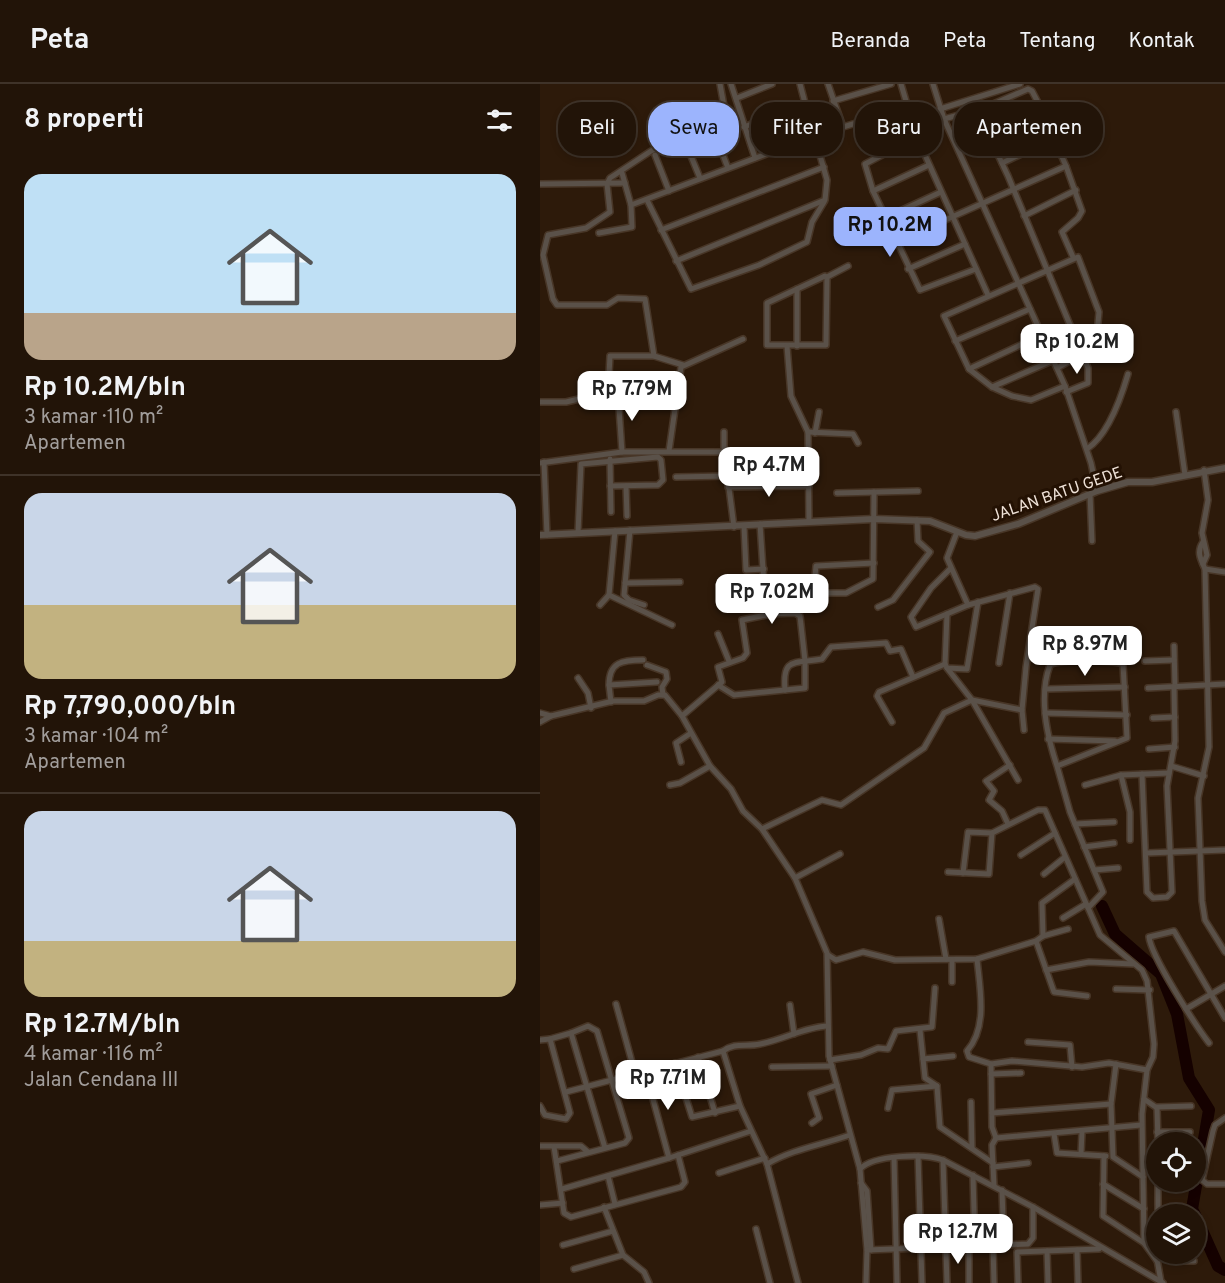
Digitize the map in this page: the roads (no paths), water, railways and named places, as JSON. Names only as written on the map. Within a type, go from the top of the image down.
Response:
[{"type":"street","points":[[654,356],[645,299],[618,298],[607,305],[557,305],[552,296],[541,255],[548,235],[586,228],[610,212],[607,184],[610,178],[633,162],[719,117],[724,106],[720,84]]},
{"type":"street","points":[[731,84],[755,158]]},
{"type":"street","points":[[737,98],[772,84]]},
{"type":"street","points":[[800,84],[805,102]]},
{"type":"street","points":[[828,84],[841,124],[845,127],[855,124]]},
{"type":"street","points":[[833,100],[891,84]]},
{"type":"street","points":[[901,84],[906,102]]},
{"type":"street","points":[[933,84],[938,102]]},
{"type":"street","points":[[994,102],[1023,86]]},
{"type":"street","points":[[942,108],[1023,86],[1032,91],[1038,102]]},
{"type":"street","points":[[942,114],[981,204],[1054,360],[1087,449],[1097,491]]},
{"type":"street","points":[[942,122],[954,117]]},
{"type":"street","points":[[744,127],[751,124]]},
{"type":"street","points":[[1002,163],[1054,139],[1082,207],[1081,214],[1062,234],[1072,257]]},
{"type":"street","points":[[655,156],[669,191]]},
{"type":"street","points":[[691,156],[700,178]]},
{"type":"street","points":[[723,156],[728,168]]},
{"type":"street","points":[[631,205],[760,156]]},
{"type":"street","points":[[647,200],[692,289],[759,265],[807,242],[812,222],[825,200],[828,185],[821,156]]},
{"type":"street","points":[[876,156],[865,162],[873,191],[908,270],[921,291],[976,269]]},
{"type":"street","points":[[925,156],[988,295]]},
{"type":"street","points":[[999,156],[1024,216],[1047,269],[1084,355],[1088,368],[1088,383],[1031,400],[1012,396],[992,387],[969,369],[944,316],[988,295],[1047,269],[1072,257],[1080,258],[1099,312],[1094,343],[1084,355],[1057,368]]},
{"type":"street","points":[[873,191],[929,165]]},
{"type":"street","points":[[896,242],[1066,165]]},
{"type":"street","points":[[661,230],[824,166]]},
{"type":"street","points":[[599,233],[631,229],[631,205],[622,172]]},
{"type":"street","points":[[540,184],[625,183]]},
{"type":"street","points":[[1024,216],[1076,190]]},
{"type":"street","points":[[885,218],[941,192]]},
{"type":"street","points":[[676,261],[825,200]]},
{"type":"street","points":[[908,270],[965,244]]},
{"type":"street","points":[[827,277],[827,344],[787,346],[766,343],[767,304],[848,266]]},
{"type":"street","points":[[797,289],[797,346]]},
{"type":"street","points":[[955,341],[1030,309]]},
{"type":"street","points":[[969,369],[1042,335]]},
{"type":"street","points":[[650,401],[610,401],[608,393],[609,356],[654,356],[683,365],[743,339]]},
{"type":"street","points":[[787,346],[791,396],[812,433]]},
{"type":"street","points":[[992,387],[1054,360]]},
{"type":"street","points":[[669,451],[683,365]]},
{"type":"street","points":[[1087,449],[1102,431],[1120,399],[1128,374]]},
{"type":"street","points":[[540,402],[566,402],[608,393]]},
{"type":"street","points":[[618,393],[622,452]]},
{"type":"street","points":[[809,521],[809,456],[812,433],[819,412]]},
{"type":"street","points":[[1176,412],[1185,475]]},
{"type":"street","points":[[724,432],[734,527]]},
{"type":"street","points":[[812,433],[854,434],[858,443]]},
{"type":"street","points":[[544,535],[542,462],[622,452],[718,452],[725,456],[809,456]]},
{"type":"street","points":[[578,533],[580,466],[585,462],[610,459],[658,457],[661,460],[663,480],[660,484],[610,486]]},
{"type":"street","points":[[610,459],[611,512]]},
{"type":"street","name":"JALAN BATU GEDE","points":[[544,535],[874,519],[936,522],[957,532],[980,536],[1039,516],[1097,491],[1128,482],[1152,482],[1204,470],[1225,468]]},
{"type":"street","points":[[1204,470],[1208,500],[1203,542],[1199,547],[1200,561],[1204,567],[1209,747],[1197,798],[1204,917],[1225,952]]},
{"type":"street","points":[[676,477],[727,476]]},
{"type":"street","points":[[626,486],[627,516]]},
{"type":"street","points":[[729,487],[809,486]]},
{"type":"street","points":[[837,493],[918,491]]},
{"type":"street","points":[[814,588],[819,593],[853,591],[873,579],[874,492]]},
{"type":"street","points":[[1090,494],[1092,541]]},
{"type":"street","points":[[878,607],[893,600],[930,552],[918,541],[916,520]]},
{"type":"street","points":[[760,524],[767,614]]},
{"type":"street","points":[[744,526],[746,570],[764,569]]},
{"type":"street","points":[[630,530],[625,583],[626,597],[644,605]]},
{"type":"street","points":[[600,605],[609,595],[615,531]]},
{"type":"street","points":[[957,532],[947,554],[968,605]]},
{"type":"street","points":[[814,588],[816,566],[874,563]]},
{"type":"street","points":[[1204,567],[1225,572]]},
{"type":"street","points":[[951,568],[931,588],[910,619],[918,627],[978,602],[1035,587],[1039,591],[1026,667],[1022,710],[1024,730]]},
{"type":"street","points":[[625,583],[680,582]]},
{"type":"street","points":[[765,593],[814,588]]},
{"type":"street","points":[[999,663],[1010,593]]},
{"type":"street","points":[[609,595],[672,625]]},
{"type":"street","points":[[892,722],[877,694],[913,677],[946,666],[964,670],[969,666],[978,602]]},
{"type":"street","points":[[682,716],[718,685],[723,681],[718,668],[729,661],[743,658],[747,653],[742,620],[767,614],[795,613],[800,616],[805,661],[805,688],[734,694],[718,685]]},
{"type":"street","points":[[947,614],[944,649],[946,666],[972,700],[1018,780]]},
{"type":"street","points":[[718,634],[729,661]]},
{"type":"street","points":[[785,690],[785,669],[791,663],[822,660],[831,647],[884,642],[890,651],[901,649],[913,677]]},
{"type":"street","points":[[1142,774],[1148,894],[1153,898],[1168,897],[1172,892],[1169,773],[1175,747],[1174,646]]},
{"type":"street","points":[[1145,661],[1174,660]]},
{"type":"street","points":[[611,702],[609,673],[618,662],[645,662],[666,672],[667,680],[662,687],[663,694],[682,716],[710,766],[730,789],[743,811],[762,829],[795,878],[827,953],[831,1063],[860,1169],[869,1250],[866,1283]]},
{"type":"street","points":[[1057,766],[1128,736],[1125,668],[1120,663],[1053,663],[1048,668],[1045,713],[1048,739],[1075,824],[1103,892],[1100,898],[1088,906],[1063,918]]},
{"type":"street","points":[[578,678],[588,693],[591,708]]},
{"type":"street","points":[[609,685],[657,682]]},
{"type":"street","points":[[1148,688],[1225,684]]},
{"type":"street","points":[[1046,690],[1125,687]]},
{"type":"street","points":[[540,722],[551,716],[611,702],[644,701],[663,694]]},
{"type":"street","points":[[762,829],[822,800],[841,805],[924,748],[944,713],[972,700],[1022,710]]},
{"type":"street","points":[[540,712],[551,716]]},
{"type":"street","points":[[1045,713],[1127,714]]},
{"type":"street","points":[[1153,718],[1175,717]]},
{"type":"street","points":[[681,762],[676,743],[691,733]]},
{"type":"street","points":[[1048,739],[1116,741]]},
{"type":"street","points":[[1149,749],[1175,747]]},
{"type":"street","points":[[1008,824],[1002,811],[988,800],[994,791],[986,781],[1010,765]]},
{"type":"street","points":[[670,785],[680,783],[710,766]]},
{"type":"street","points":[[1171,766],[1203,776]]},
{"type":"street","points":[[1085,785],[1121,775],[1169,773]]},
{"type":"street","points":[[1121,775],[1130,812],[1130,840]]},
{"type":"street","points":[[963,873],[968,832],[992,833],[1044,809],[1102,939],[1135,964],[1145,975],[1150,990],[1154,1044],[1147,1070],[1141,1125],[1144,1243]]},
{"type":"street","points":[[1075,824],[1114,822]]},
{"type":"street","points":[[948,872],[989,873],[992,833]]},
{"type":"street","points":[[1021,855],[1055,833]]},
{"type":"street","points":[[1084,847],[1114,843]]},
{"type":"street","points":[[1146,853],[1225,850]]},
{"type":"street","points":[[795,878],[840,854]]},
{"type":"street","points":[[1044,873],[1065,857]]},
{"type":"street","points":[[1094,870],[1118,868]]},
{"type":"street","points":[[1043,936],[1042,903],[1075,879]]},
{"type":"street","points":[[939,919],[952,982]]},
{"type":"street","points":[[827,953],[836,960],[863,952],[895,960],[977,960],[1068,929]]},
{"type":"street","points":[[1209,1043],[1157,959],[1149,942],[1150,936],[1174,931],[1179,944],[1225,1018]]},
{"type":"street","points":[[1036,941],[1056,993],[1087,996]]},
{"type":"street","points":[[977,960],[980,1022],[977,1038],[967,1053],[971,1059],[992,1064],[1012,1061],[1072,1067],[1102,1063],[1147,1070]]},
{"type":"street","points":[[1046,970],[1089,962],[1135,964]]},
{"type":"street","points":[[1186,1009],[1225,986]]},
{"type":"street","points":[[772,1067],[831,1063],[878,1048],[888,1049],[896,1031],[920,1030],[933,1025],[935,988]]},
{"type":"street","points":[[1116,989],[1150,990]]},
{"type":"street","points":[[616,1004],[635,1073]]},
{"type":"street","points":[[790,1005],[794,1034]]},
{"type":"street","points":[[540,1041],[588,1026],[596,1029],[629,1138],[625,1143],[557,1161]]},
{"type":"street","points":[[566,1092],[723,1051],[734,1044],[759,1044],[812,1027],[828,1026]]},
{"type":"street","points":[[920,1030],[926,1080],[937,1086]]},
{"type":"street","points":[[571,1033],[605,1148]]},
{"type":"street","points":[[540,1106],[545,1115],[566,1119],[570,1113],[550,1039]]},
{"type":"street","points":[[1028,1042],[1070,1045],[1072,1067]]},
{"type":"street","points":[[723,1051],[740,1106],[766,1161],[798,1283]]},
{"type":"street","points":[[923,1059],[953,1056]]},
{"type":"street","points":[[698,1057],[715,1113]]},
{"type":"street","points":[[675,1063],[690,1116],[697,1118],[740,1106]]},
{"type":"street","points":[[992,1064],[993,1133],[996,1138]]},
{"type":"street","points":[[1113,1157],[1112,1104],[1116,1064]]},
{"type":"street","points":[[645,1070],[669,1158]]},
{"type":"street","points":[[991,1074],[1021,1073]]},
{"type":"street","points":[[812,1124],[819,1118],[811,1094],[837,1085]]},
{"type":"street","points":[[888,1108],[892,1090],[937,1086]]},
{"type":"street","points":[[937,1086],[940,1127],[993,1165],[1028,1163]]},
{"type":"street","points":[[1144,1099],[1157,1108],[1191,1106]]},
{"type":"street","points":[[971,1102],[972,1148]]},
{"type":"street","points":[[992,1113],[1112,1104]]},
{"type":"street","points":[[1157,1108],[1157,1132]]},
{"type":"street","points":[[1225,1118],[1215,1125],[1202,1180],[1207,1184],[1225,1184]]},
{"type":"street","points":[[996,1138],[1141,1125]]},
{"type":"street","points":[[562,1189],[751,1131]]},
{"type":"street","points":[[1081,1154],[1082,1132]]},
{"type":"street","points":[[1054,1134],[1056,1152],[1113,1157],[1143,1177]]},
{"type":"street","points":[[719,1173],[766,1161],[794,1150],[806,1150],[850,1135]]},
{"type":"street","points":[[994,1186],[992,1145],[996,1138]]},
{"type":"street","points":[[540,1146],[581,1146],[588,1152]]},
{"type":"street","points":[[554,1147],[564,1213],[571,1216],[684,1185],[686,1176],[678,1155]]},
{"type":"street","points":[[860,1169],[866,1163],[894,1158],[918,1156],[943,1160],[1033,1207],[1101,1249],[1161,1281]]},
{"type":"street","points":[[918,1156],[922,1283]]},
{"type":"street","points":[[1104,1156],[1103,1216],[1144,1243]]},
{"type":"street","points":[[894,1158],[897,1283]]},
{"type":"street","points":[[943,1160],[947,1283]]},
{"type":"street","points":[[969,1283],[973,1175]]},
{"type":"street","points":[[608,1176],[615,1204]]},
{"type":"street","points":[[1103,1184],[1144,1209]]},
{"type":"street","points":[[1002,1191],[1004,1246]]},
{"type":"street","points":[[540,1205],[563,1203]]},
{"type":"street","points":[[604,1207],[623,1255],[644,1272],[649,1283]]},
{"type":"street","points":[[869,1250],[1004,1246],[1030,1243],[1033,1238],[1033,1207]]},
{"type":"street","points":[[756,1229],[770,1283]]},
{"type":"street","points":[[564,1245],[613,1231]]},
{"type":"street","points":[[993,1246],[994,1283]]},
{"type":"street","points":[[1018,1283],[1017,1252],[1101,1249]]},
{"type":"street","points":[[1077,1250],[1078,1283]]},
{"type":"street","points":[[1047,1251],[1048,1283]]},
{"type":"street","points":[[574,1269],[623,1255]]},
{"type":"street","points":[[1158,1264],[1161,1281]]},
{"type":"waterway","points":[[1102,906],[1115,934],[1161,974],[1177,1014],[1189,1078],[1209,1110],[1193,1204]]},
{"type":"waterway","points":[[1206,1239],[1218,1266],[1225,1270]]}]
